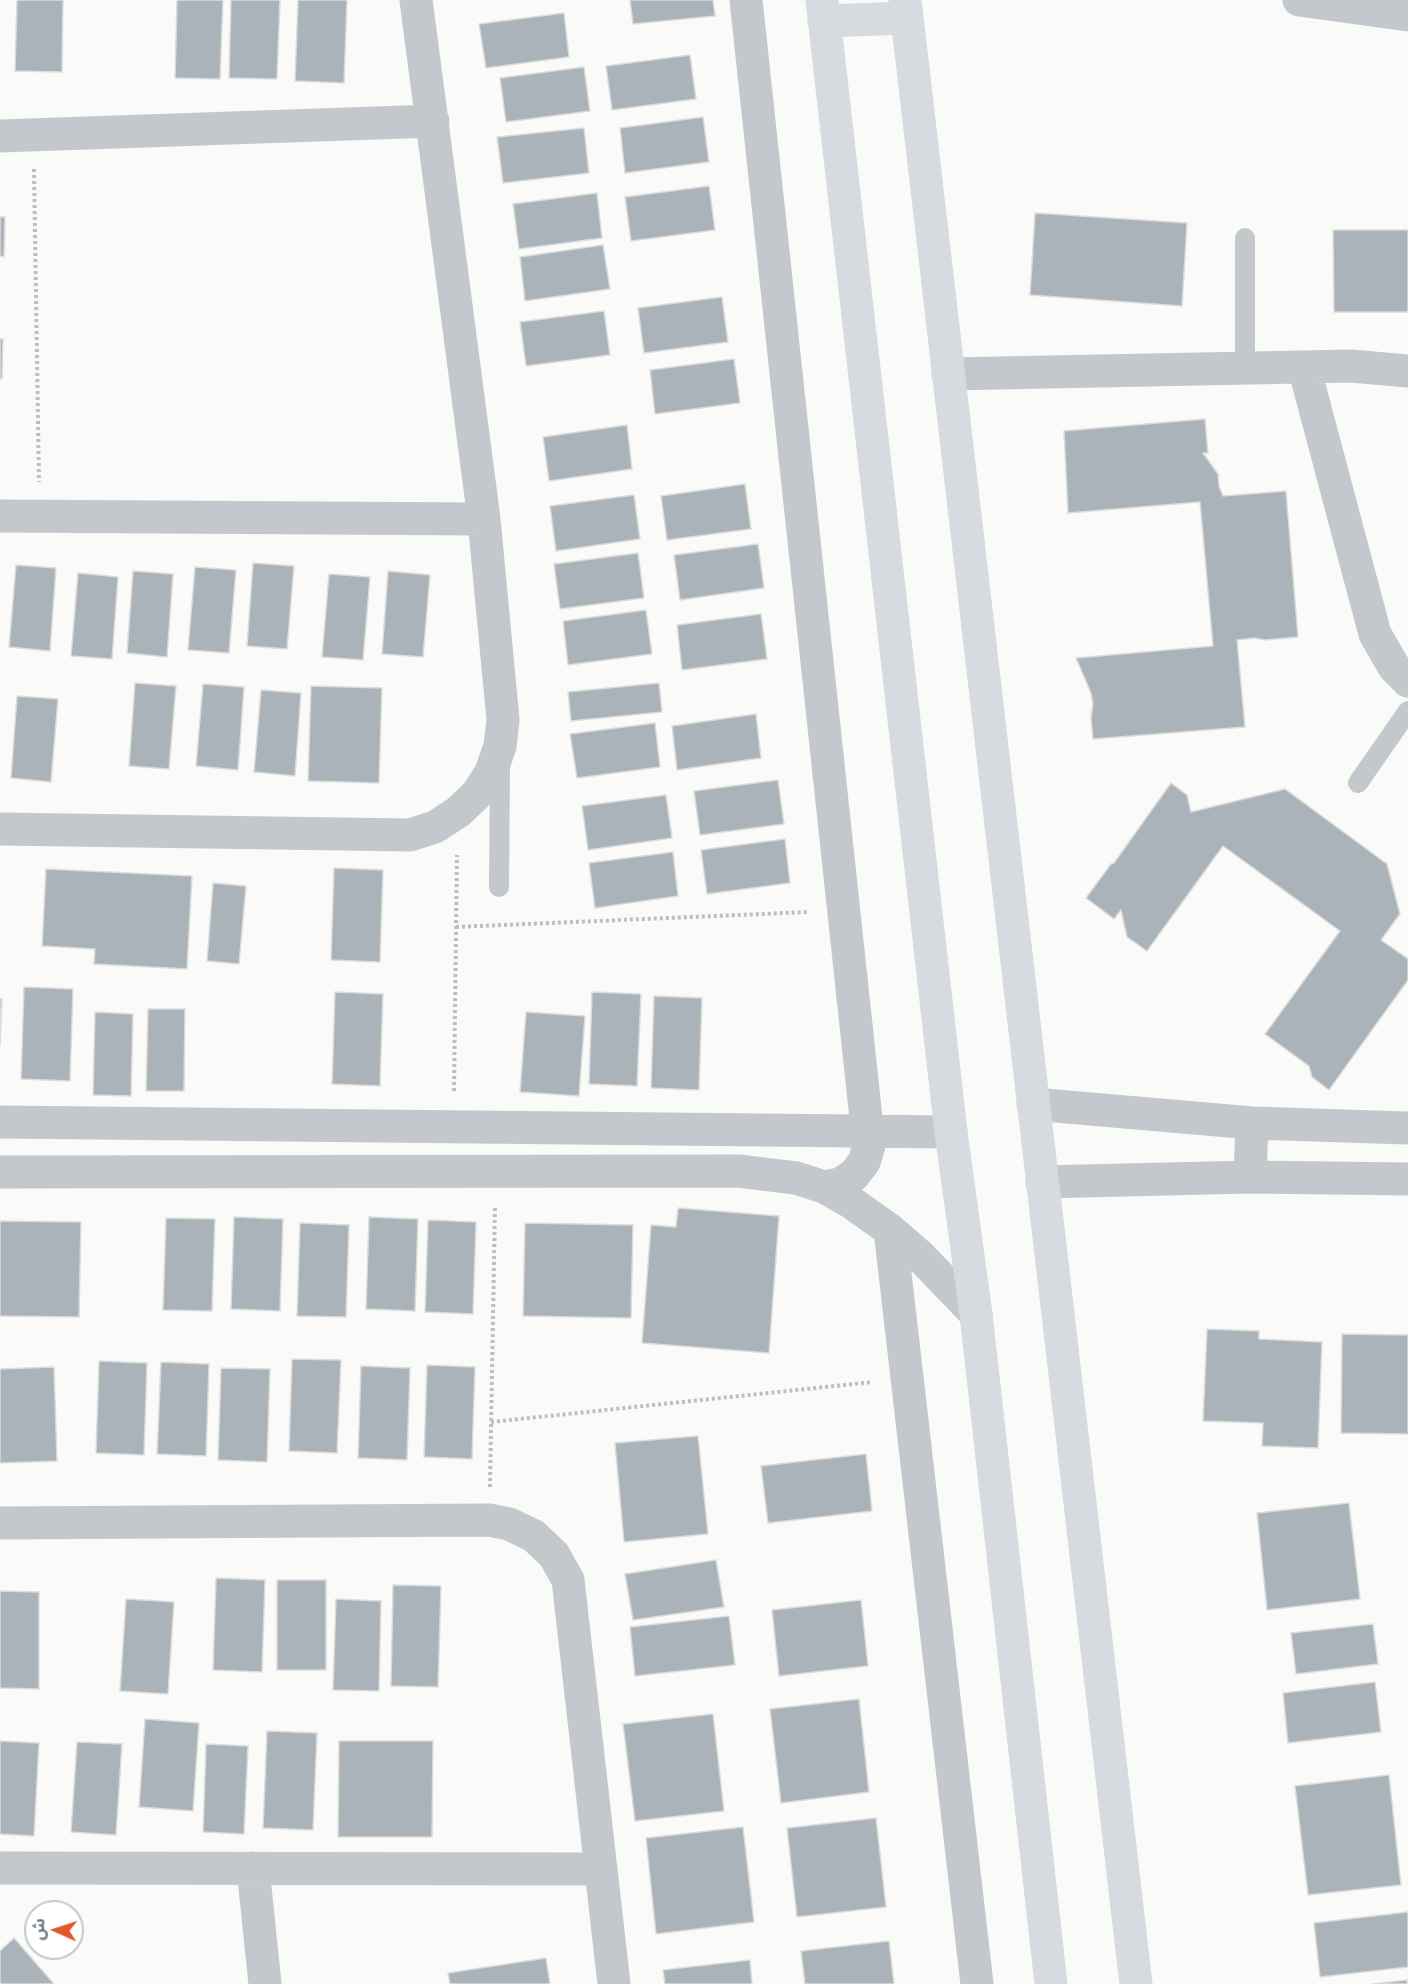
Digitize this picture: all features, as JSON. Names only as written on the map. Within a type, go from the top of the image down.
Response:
[{"type":"street","points":[[0,829],[410,835],[435,827],[458,812],[477,794],[491,772],[500,746],[503,720],[484,519],[416,0]]},
{"type":"street","points":[[747,0],[869,1146],[864,1162],[854,1175],[840,1184],[824,1187]]},
{"type":"street","points":[[1299,0],[1408,15]]},
{"type":"street","points":[[1051,1984],[976,1314],[951,1132],[823,11],[906,9],[1136,1984]]},
{"type":"street","points":[[0,136],[433,121]]},
{"type":"street","points":[[948,374],[1351,366],[1408,371]]},
{"type":"street","points":[[1304,367],[1375,634],[1394,667],[1408,681]]},
{"type":"street","points":[[0,516],[484,519]]},
{"type":"street","points":[[1033,1104],[1252,1123],[1408,1128]]},
{"type":"street","points":[[0,1122],[867,1129],[951,1132]]},
{"type":"street","points":[[1250,1177],[1252,1123]]},
{"type":"street","points":[[215,1173],[216,1124]]},
{"type":"street","points":[[0,1172],[738,1171],[796,1178],[824,1187],[852,1203],[890,1230],[920,1256],[976,1314]]},
{"type":"street","points":[[1042,1182],[1250,1177],[1408,1179]]},
{"type":"street","points":[[890,1230],[977,1984]]},
{"type":"street","points":[[0,1523],[489,1520],[509,1524],[534,1536],[554,1555],[568,1580],[614,1984]]},
{"type":"street","points":[[0,1868],[601,1869]]},
{"type":"street","points":[[253,1868],[265,1984]]},
{"type":"lane","points":[[1245,238],[1245,368]]},
{"type":"lane","points":[[1358,783],[1408,711]]},
{"type":"lane","points":[[500,746],[500,887]]},
{"type":"path","points":[[33,135],[39,516]]},
{"type":"path","points":[[453,1126],[458,812]]},
{"type":"path","points":[[456,927],[844,910]]},
{"type":"path","points":[[489,1520],[496,1171]]},
{"type":"path","points":[[491,1422],[907,1378]]},
{"type":"building","points":[[17,0],[63,0],[62,72],[15,71]]},
{"type":"building","points":[[177,0],[223,0],[220,79],[175,78]]},
{"type":"building","points":[[231,0],[280,0],[277,79],[229,78]]},
{"type":"building","points":[[298,0],[347,0],[344,83],[295,81]]},
{"type":"building","points":[[630,0],[713,0],[715,16],[633,24]]},
{"type":"building","points":[[564,13],[569,57],[486,68],[479,24]]},
{"type":"building","points":[[690,55],[696,99],[612,110],[606,66]]},
{"type":"building","points":[[584,67],[590,111],[506,122],[500,78]]},
{"type":"building","points":[[703,117],[709,162],[625,173],[620,128]]},
{"type":"building","points":[[584,128],[589,173],[503,183],[497,137]]},
{"type":"building","points":[[709,186],[715,230],[631,241],[625,197]]},
{"type":"building","points":[[597,193],[602,238],[519,249],[513,204]]},
{"type":"building","points":[[1035,213],[1187,223],[1182,306],[1030,295]]},
{"type":"building","points":[[0,217],[5,217],[4,257],[0,256]]},
{"type":"building","points":[[1333,230],[1408,230],[1408,312],[1334,312]]},
{"type":"building","points":[[603,245],[610,289],[525,301],[520,257]]},
{"type":"building","points":[[722,297],[728,342],[644,353],[638,308]]},
{"type":"building","points":[[604,311],[610,355],[526,366],[520,322]]},
{"type":"building","points":[[0,339],[3,339],[2,379],[0,379]]},
{"type":"building","points":[[734,359],[740,403],[655,414],[650,370]]},
{"type":"building","points":[[1205,419],[1208,453],[1203,453],[1218,474],[1223,496],[1286,491],[1298,637],[1237,640],[1245,727],[1093,739],[1091,693],[1076,658],[1213,646],[1200,502],[1068,513],[1064,431]]},
{"type":"building","points":[[627,425],[632,469],[549,481],[543,437]]},
{"type":"building","points":[[745,484],[751,529],[667,540],[661,496]]},
{"type":"building","points":[[634,495],[640,539],[556,551],[550,506]]},
{"type":"building","points":[[758,544],[764,588],[680,600],[674,555]]},
{"type":"building","points":[[638,553],[644,598],[560,609],[554,564]]},
{"type":"building","points":[[253,563],[294,566],[287,649],[247,646]]},
{"type":"building","points":[[16,565],[56,568],[50,651],[9,647]]},
{"type":"building","points":[[195,567],[236,570],[229,653],[188,650]]},
{"type":"building","points":[[133,571],[173,574],[167,657],[127,653]]},
{"type":"building","points":[[388,571],[430,575],[423,657],[382,654]]},
{"type":"building","points":[[78,573],[118,577],[112,659],[71,656]]},
{"type":"building","points":[[329,574],[370,577],[363,660],[322,657]]},
{"type":"building","points":[[646,610],[652,654],[568,665],[563,621]]},
{"type":"building","points":[[761,614],[767,659],[682,670],[677,625]]},
{"type":"building","points":[[135,683],[176,686],[169,769],[129,766]]},
{"type":"building","points":[[659,683],[662,712],[571,721],[568,692]]},
{"type":"building","points":[[203,684],[244,687],[238,770],[196,766]]},
{"type":"building","points":[[311,686],[382,688],[379,783],[308,781]]},
{"type":"building","points":[[261,690],[301,693],[295,776],[254,772]]},
{"type":"building","points":[[17,696],[58,699],[51,782],[11,778]]},
{"type":"building","points":[[756,714],[761,758],[677,770],[672,726]]},
{"type":"building","points":[[655,723],[660,767],[577,778],[570,734]]},
{"type":"building","points":[[778,780],[784,824],[700,835],[694,791]]},
{"type":"building","points":[[1171,783],[1187,795],[1191,812],[1285,789],[1387,864],[1400,914],[1381,940],[1408,959],[1408,980],[1329,1090],[1312,1077],[1309,1066],[1265,1034],[1340,931],[1223,846],[1147,951],[1127,937],[1121,910],[1114,919],[1086,898]]},
{"type":"building","points":[[666,795],[672,838],[588,850],[582,806]]},
{"type":"building","points":[[785,839],[790,883],[707,894],[701,850]]},
{"type":"building","points":[[673,852],[678,896],[595,908],[589,863]]},
{"type":"building","points":[[334,868],[383,870],[380,962],[331,960]]},
{"type":"building","points":[[46,869],[192,876],[187,969],[94,964],[95,949],[42,946]]},
{"type":"building","points":[[213,883],[246,886],[239,964],[207,961]]},
{"type":"building","points":[[24,987],[73,989],[70,1081],[21,1079]]},
{"type":"building","points":[[335,992],[383,994],[380,1086],[332,1084]]},
{"type":"building","points":[[592,992],[641,994],[637,1086],[589,1084]]},
{"type":"building","points":[[654,996],[702,998],[699,1090],[651,1088]]},
{"type":"building","points":[[0,999],[2,999],[0,1046]]},
{"type":"building","points":[[148,1009],[185,1009],[184,1091],[146,1091]]},
{"type":"building","points":[[95,1012],[133,1014],[131,1096],[93,1095]]},
{"type":"building","points":[[526,1012],[585,1016],[579,1096],[520,1092]]},
{"type":"building","points":[[678,1208],[779,1216],[769,1353],[642,1343],[651,1225],[676,1227]]},
{"type":"building","points":[[234,1217],[283,1219],[280,1311],[231,1309]]},
{"type":"building","points":[[369,1217],[418,1219],[415,1311],[366,1309]]},
{"type":"building","points":[[166,1218],[215,1219],[212,1311],[163,1310]]},
{"type":"building","points":[[428,1220],[476,1222],[473,1314],[425,1312]]},
{"type":"building","points":[[0,1221],[81,1222],[79,1317],[0,1316]]},
{"type":"building","points":[[300,1223],[349,1225],[346,1317],[297,1316]]},
{"type":"building","points":[[525,1223],[633,1225],[631,1318],[523,1316]]},
{"type":"building","points":[[1207,1329],[1259,1331],[1259,1339],[1322,1342],[1318,1448],[1262,1446],[1263,1423],[1203,1421]]},
{"type":"building","points":[[1342,1334],[1408,1335],[1408,1434],[1341,1433]]},
{"type":"building","points":[[292,1359],[341,1360],[337,1453],[289,1451]]},
{"type":"building","points":[[99,1361],[147,1363],[144,1455],[96,1453]]},
{"type":"building","points":[[161,1362],[209,1364],[206,1456],[157,1454]]},
{"type":"building","points":[[427,1365],[475,1367],[472,1459],[424,1457]]},
{"type":"building","points":[[361,1366],[410,1368],[407,1460],[358,1458]]},
{"type":"building","points":[[54,1367],[57,1461],[0,1463],[0,1369]]},
{"type":"building","points":[[221,1368],[270,1369],[267,1462],[218,1460]]},
{"type":"building","points":[[698,1436],[708,1534],[624,1542],[615,1443]]},
{"type":"building","points":[[866,1454],[872,1511],[768,1523],[761,1466]]},
{"type":"building","points":[[1349,1503],[1360,1599],[1267,1610],[1257,1513]]},
{"type":"building","points":[[716,1560],[724,1607],[633,1620],[625,1574]]},
{"type":"building","points":[[216,1578],[265,1580],[262,1672],[213,1670]]},
{"type":"building","points":[[277,1580],[326,1580],[326,1670],[277,1670]]},
{"type":"building","points":[[393,1585],[441,1586],[438,1687],[391,1686]]},
{"type":"building","points":[[0,1591],[39,1592],[39,1689],[0,1688]]},
{"type":"building","points":[[126,1599],[174,1602],[168,1694],[120,1691]]},
{"type":"building","points":[[336,1599],[381,1601],[379,1691],[333,1690]]},
{"type":"building","points":[[861,1600],[868,1666],[779,1676],[772,1610]]},
{"type":"building","points":[[729,1616],[735,1665],[635,1676],[630,1627]]},
{"type":"building","points":[[1373,1624],[1378,1664],[1296,1674],[1291,1633]]},
{"type":"building","points":[[1375,1682],[1381,1732],[1288,1743],[1283,1693]]},
{"type":"building","points":[[859,1699],[869,1792],[781,1803],[770,1709]]},
{"type":"building","points":[[713,1714],[724,1811],[635,1821],[623,1724]]},
{"type":"building","points":[[145,1719],[199,1723],[193,1811],[139,1807]]},
{"type":"building","points":[[267,1731],[317,1733],[313,1830],[263,1828]]},
{"type":"building","points":[[0,1741],[39,1743],[34,1836],[0,1834]]},
{"type":"building","points":[[339,1741],[433,1741],[432,1837],[338,1837]]},
{"type":"building","points":[[77,1742],[122,1744],[116,1835],[71,1832]]},
{"type":"building","points":[[206,1744],[248,1746],[244,1834],[203,1832]]},
{"type":"building","points":[[1389,1775],[1401,1885],[1308,1895],[1295,1786]]},
{"type":"building","points":[[876,1818],[886,1907],[797,1917],[787,1828]]},
{"type":"building","points":[[743,1827],[754,1922],[656,1934],[646,1838]]},
{"type":"building","points":[[1408,1912],[1408,1967],[1320,1977],[1314,1923]]},
{"type":"building","points":[[14,1938],[24,1950],[24,1960],[33,1960],[54,1984],[0,1984],[0,1951]]},
{"type":"building","points":[[889,1941],[894,1984],[805,1984],[801,1951]]},
{"type":"building","points":[[546,1958],[550,1984],[450,1984],[448,1973]]},
{"type":"building","points":[[750,1960],[752,1984],[665,1984],[663,1970]]},
{"type":"building","points":[[1407,1980],[1407,1984],[1373,1984]]}]
